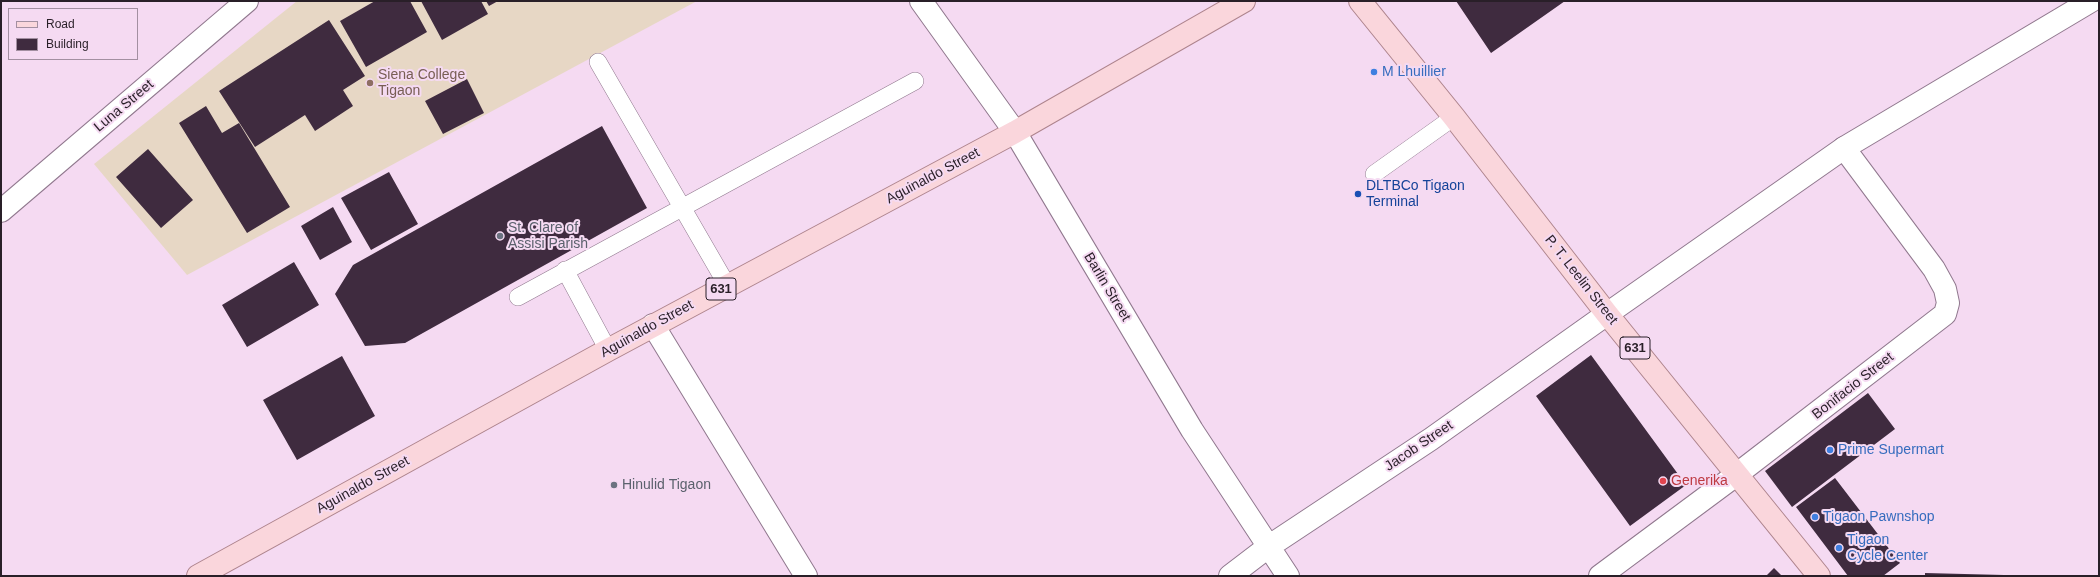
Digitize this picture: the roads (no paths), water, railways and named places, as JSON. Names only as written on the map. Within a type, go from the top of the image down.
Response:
[{"type":"main road","name":"Aguinaldo Street","points":[[198,576],[608,350],[1015,132],[1244,1]]},
{"type":"main road","name":"P. T. Leelin Street","points":[[1360,1],[1454,117],[1607,314],[1736,476],[1819,576]]},
{"type":"street","name":"Luna Street","points":[[1,211],[247,1]]},
{"type":"street","name":"Jacob Street","points":[[1230,576],[1268,547],[1431,439],[1844,148],[2091,1]]},
{"type":"street","name":"Barlin Street","points":[[923,2],[1015,132],[1192,430],[1288,576]]},
{"type":"street","name":"Bonifacio Street","points":[[1600,576],[1736,476],[1945,314],[1948,303],[1945,289],[1934,269],[1844,148]]},
{"type":"street","points":[[653,326],[806,576]]},
{"type":"lane","points":[[598,62],[728,285]]},
{"type":"lane","points":[[518,297],[565,270],[915,81]]},
{"type":"lane","points":[[1374,174],[1454,117]]},
{"type":"lane","points":[[565,270],[608,350]]},
{"type":"place","name":"M Lhuillier","points":[[1374,72]]},
{"type":"place","name":"Siena College Tigaon","points":[[370,83]]},
{"type":"place","name":"DLTBCo Tigaon Terminal","points":[[1358,194]]},
{"type":"place","name":"St. Clare of Assisi Parish","points":[[500,236]]},
{"type":"place","name":"Prime Supermart","points":[[1830,450]]},
{"type":"place","name":"Generika","points":[[1663,481]]},
{"type":"place","name":"Hinulid Tigaon","points":[[614,485]]},
{"type":"place","name":"Tigaon Pawnshop","points":[[1815,517]]},
{"type":"place","name":"Tigaon Cycle Center","points":[[1839,548]]}]
